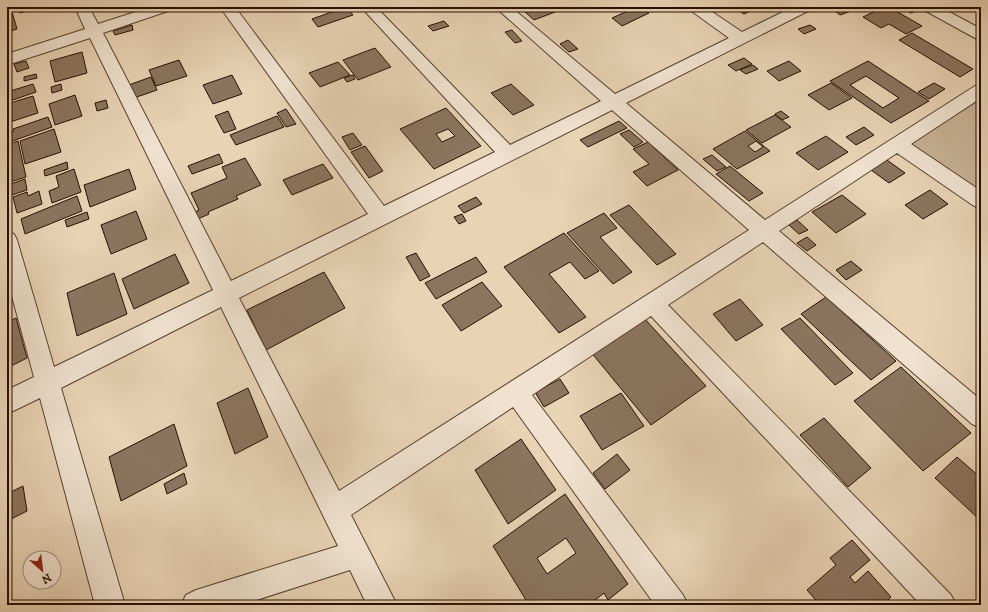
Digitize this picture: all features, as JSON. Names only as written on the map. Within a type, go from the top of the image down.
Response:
[{"type":"street","points":[[82,7],[380,602]]},
{"type":"street","points":[[7,60],[166,7]]},
{"type":"street","points":[[227,7],[381,217]]},
{"type":"street","points":[[368,7],[508,154]]},
{"type":"street","points":[[502,7],[981,416]]},
{"type":"street","points":[[695,7],[741,38]]},
{"type":"street","points":[[7,402],[805,7]]},
{"type":"street","points":[[929,7],[981,35]]},
{"type":"street","points":[[334,510],[981,90]]},
{"type":"street","points":[[897,144],[981,201]]},
{"type":"street","points":[[7,240],[110,605]]},
{"type":"street","points":[[652,304],[941,605]]},
{"type":"street","points":[[516,392],[673,605]]},
{"type":"street","points":[[196,605],[357,554]]},
{"type":"shaded area","points":[[981,99],[981,195],[908,145]]},
{"type":"building","points":[[39,7],[20,13],[19,9]]},
{"type":"building","points":[[253,7],[270,7],[256,11]]},
{"type":"building","points":[[346,7],[353,15],[318,27],[312,19]]},
{"type":"building","points":[[540,7],[549,7],[555,12],[534,20],[525,12]]},
{"type":"building","points":[[637,7],[641,7],[649,13],[622,26],[612,18]]},
{"type":"building","points":[[645,7],[665,7],[652,12]]},
{"type":"building","points":[[734,7],[759,7],[744,14]]},
{"type":"building","points":[[845,7],[851,11],[840,15],[835,11]]},
{"type":"building","points":[[884,7],[889,7],[922,26],[906,34],[889,24],[881,28],[863,17]]},
{"type":"building","points":[[900,7],[914,7],[918,10],[911,13]]},
{"type":"building","points":[[12,12],[17,29],[7,32],[7,13]]},
{"type":"building","points":[[444,21],[449,26],[433,31],[428,26]]},
{"type":"building","points":[[132,25],[133,30],[115,35],[113,31]]},
{"type":"building","points":[[810,25],[816,29],[804,34],[798,29]]},
{"type":"building","points":[[512,30],[522,41],[515,43],[505,32]]},
{"type":"building","points":[[912,33],[973,69],[960,77],[899,40]]},
{"type":"building","points":[[568,40],[578,49],[569,52],[560,44]]},
{"type":"building","points":[[375,48],[391,67],[358,80],[343,60]]},
{"type":"building","points":[[82,52],[87,73],[55,82],[50,61]]},
{"type":"building","points":[[744,58],[752,64],[736,71],[728,65]]},
{"type":"building","points":[[179,60],[187,76],[156,86],[149,70]]},
{"type":"building","points":[[26,61],[29,68],[17,72],[14,64]]},
{"type":"building","points":[[789,61],[801,71],[779,81],[767,71]]},
{"type":"building","points":[[868,61],[929,101],[891,123],[830,81]],"holes":[[[866,76],[899,98],[883,108],[850,85]]]},
{"type":"building","points":[[338,62],[350,75],[320,87],[309,73]]},
{"type":"building","points":[[753,65],[758,69],[746,74],[740,70]]},
{"type":"building","points":[[36,74],[37,78],[24,81],[24,77]]},
{"type":"building","points":[[232,75],[242,94],[213,104],[203,85]]},
{"type":"building","points":[[353,75],[355,79],[347,82],[344,78]]},
{"type":"building","points":[[151,77],[157,90],[131,99],[126,86]]},
{"type":"building","points":[[831,83],[852,98],[829,110],[808,95]]},
{"type":"building","points":[[934,83],[945,89],[929,99],[918,92]]},
{"type":"building","points":[[33,84],[36,92],[7,102],[7,92]]},
{"type":"building","points":[[61,84],[62,90],[52,93],[51,87]]},
{"type":"building","points":[[511,84],[534,105],[513,115],[491,93]]},
{"type":"building","points":[[75,95],[82,116],[55,125],[49,104]]},
{"type":"building","points":[[33,96],[38,113],[7,123],[7,104]]},
{"type":"building","points":[[106,100],[108,108],[97,111],[95,103]]},
{"type":"building","points":[[446,108],[481,146],[434,169],[400,129]],"holes":[[[448,129],[455,136],[442,142],[436,134]]]},
{"type":"building","points":[[286,109],[296,124],[286,127],[277,113]]},
{"type":"building","points":[[228,111],[236,129],[224,133],[215,116]]},
{"type":"building","points":[[781,111],[789,117],[782,120],[775,114]]},
{"type":"building","points":[[775,115],[791,127],[762,143],[746,130]]},
{"type":"building","points":[[277,116],[284,127],[236,145],[230,135]]},
{"type":"building","points":[[48,117],[52,127],[7,143],[7,134],[13,132],[13,129]]},
{"type":"building","points":[[619,121],[627,128],[588,147],[580,140]]},
{"type":"building","points":[[864,127],[874,135],[856,145],[846,137]]},
{"type":"building","points":[[54,129],[61,152],[25,164],[20,141]]},
{"type":"building","points":[[629,130],[643,142],[634,147],[620,134]]},
{"type":"building","points":[[745,131],[770,151],[737,169],[713,149]],"holes":[[[756,141],[763,147],[755,152],[748,146]]]},
{"type":"building","points":[[353,133],[362,145],[350,150],[342,137]]},
{"type":"building","points":[[826,136],[848,152],[818,170],[796,153]]},
{"type":"building","points":[[18,141],[26,177],[7,183],[7,145]]},
{"type":"building","points":[[648,142],[678,170],[647,186],[633,172],[649,164],[633,149]]},
{"type":"building","points":[[365,146],[383,171],[369,178],[351,152]]},
{"type":"building","points":[[219,154],[223,163],[192,174],[188,166]]},
{"type":"building","points":[[712,155],[726,167],[717,171],[703,159]]},
{"type":"building","points":[[245,158],[261,185],[236,196],[238,199],[208,212],[209,214],[198,219],[195,212],[199,210],[191,193],[227,178],[222,167]]},
{"type":"building","points":[[887,160],[905,173],[889,183],[871,170]]},
{"type":"building","points":[[67,162],[68,169],[45,176],[44,170]]},
{"type":"building","points":[[323,164],[333,178],[292,195],[283,180]]},
{"type":"building","points":[[730,166],[763,193],[749,201],[716,174]]},
{"type":"building","points":[[74,169],[81,192],[52,203],[49,191],[59,187],[56,176]]},
{"type":"building","points":[[129,169],[136,189],[90,207],[84,185]]},
{"type":"building","points":[[25,179],[27,190],[9,196],[8,185]]},
{"type":"building","points":[[930,190],[948,204],[923,219],[905,205]]},
{"type":"building","points":[[39,191],[42,204],[17,213],[13,197],[27,192],[28,196]]},
{"type":"building","points":[[842,195],[866,214],[836,233],[812,212]]},
{"type":"building","points":[[77,196],[82,211],[25,234],[21,219]]},
{"type":"building","points":[[476,197],[482,204],[464,213],[458,206]]},
{"type":"building","points":[[629,205],[676,254],[657,265],[610,215]]},
{"type":"building","points":[[136,211],[147,239],[111,254],[101,225]]},
{"type":"building","points":[[87,212],[89,219],[67,227],[65,220]]},
{"type":"building","points":[[604,213],[617,228],[600,237],[632,272],[613,284],[567,233]]},
{"type":"building","points":[[462,214],[466,221],[459,224],[454,217]]},
{"type":"building","points":[[797,220],[808,230],[799,234],[789,225]]},
{"type":"building","points":[[564,233],[599,271],[585,279],[570,262],[549,274],[586,317],[559,333],[504,267]]},
{"type":"building","points":[[807,237],[816,245],[807,251],[797,243]]},
{"type":"building","points":[[416,253],[430,276],[420,281],[406,257]]},
{"type":"building","points":[[175,254],[189,283],[134,309],[122,279]]},
{"type":"building","points":[[476,257],[487,272],[436,299],[425,283]]},
{"type":"building","points":[[851,261],[862,270],[846,280],[836,270]]},
{"type":"building","points":[[324,272],[345,308],[266,350],[247,310]]},
{"type":"building","points":[[114,273],[127,314],[77,336],[67,293]]},
{"type":"building","points":[[482,282],[502,306],[461,331],[442,305]]},
{"type":"building","points":[[826,297],[896,361],[871,380],[801,314]]},
{"type":"building","points":[[740,299],[763,325],[736,341],[713,314]]},
{"type":"building","points":[[16,318],[27,358],[7,368],[7,322]]},
{"type":"building","points":[[644,318],[706,386],[651,425],[590,351]]},
{"type":"building","points":[[800,318],[853,373],[835,385],[781,329]]},
{"type":"building","points":[[901,367],[971,433],[923,471],[854,401]]},
{"type":"building","points":[[560,379],[569,393],[544,407],[535,392]]},
{"type":"building","points":[[248,388],[268,437],[235,454],[217,403]]},
{"type":"building","points":[[621,393],[644,426],[602,450],[580,416]]},
{"type":"building","points":[[824,418],[871,468],[848,487],[800,435]]},
{"type":"building","points":[[174,424],[187,466],[121,501],[109,457]]},
{"type":"building","points":[[521,439],[556,490],[508,524],[475,470]]},
{"type":"building","points":[[617,454],[630,470],[605,489],[593,473]]},
{"type":"building","points":[[957,457],[981,478],[980,520],[935,478]]},
{"type":"building","points":[[184,473],[187,484],[167,494],[164,484]]},
{"type":"building","points":[[23,486],[27,511],[7,521],[7,494]]},
{"type":"building","points":[[565,494],[628,584],[608,600],[604,593],[589,605],[529,605],[493,546]],"holes":[[[566,538],[576,553],[547,574],[537,558]]]},
{"type":"building","points":[[9,528],[11,563],[7,565],[7,529]]},
{"type":"building","points":[[852,540],[870,560],[850,577],[855,583],[868,571],[891,597],[883,605],[820,605],[807,590],[836,565],[830,558]]}]
